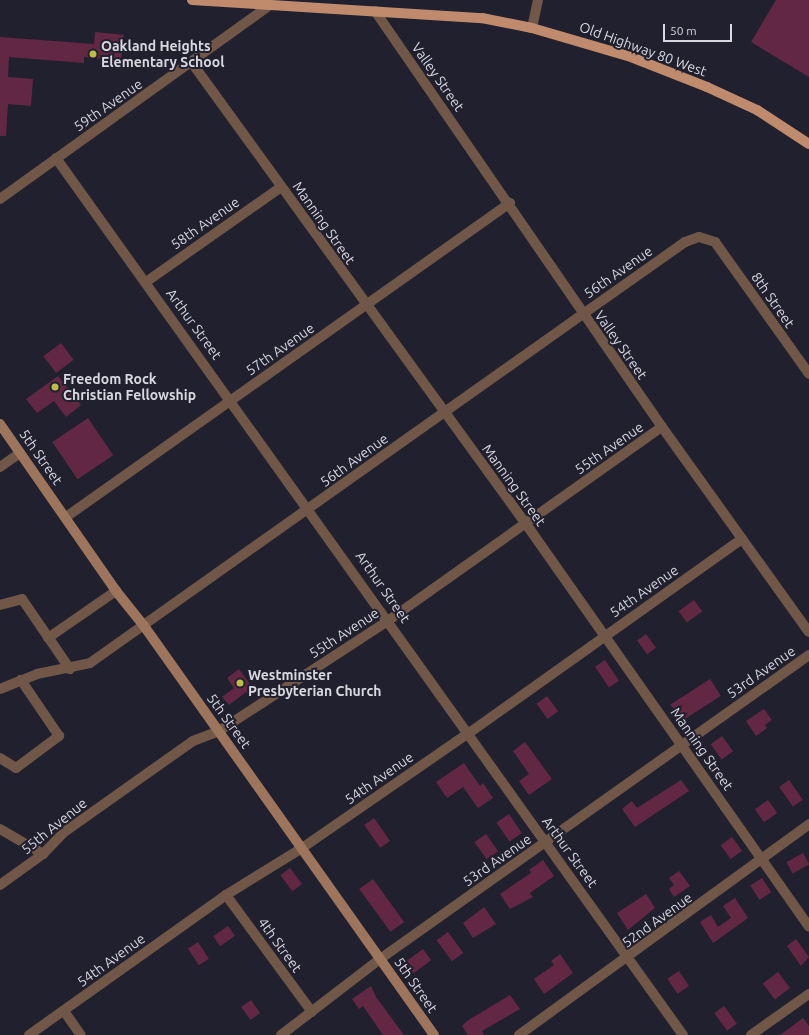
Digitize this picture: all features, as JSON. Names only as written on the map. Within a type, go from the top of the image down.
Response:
[{"type":"main road","name":"Old Highway 80 West","points":[[192,0],[270,5],[298,3],[375,11],[482,18],[532,28],[631,56],[707,87],[757,110],[809,144]]},
{"type":"street","points":[[532,28],[538,0]]},
{"type":"street","name":"59th Avenue","points":[[0,199],[192,63],[270,5]]},
{"type":"street","name":"Valley Street","points":[[375,11],[510,203],[582,314],[809,632]]},
{"type":"street","name":"Manning Street","points":[[192,63],[365,306],[526,524],[682,744],[809,927]]},
{"type":"street","name":"Arthur Street","points":[[56,158],[310,509],[683,1035]]},
{"type":"street","name":"58th Avenue","points":[[146,282],[281,187]]},
{"type":"street","name":"57th Avenue","points":[[66,517],[510,203]]},
{"type":"street","name":"56th Avenue","points":[[0,689],[21,680],[90,663],[310,509],[685,242],[699,237],[715,242]]},
{"type":"street","name":"8th Street","points":[[715,242],[809,374]]},
{"type":"street","name":"5th Street","points":[[0,424],[116,591],[144,626],[434,1035]]},
{"type":"street","name":"55th Avenue","points":[[0,885],[43,854],[63,833],[193,741],[219,731],[389,620],[662,427]]},
{"type":"street","points":[[0,467],[20,453]]},
{"type":"street","name":"54th Avenue","points":[[29,1035],[226,895],[302,848],[469,733],[742,539]]},
{"type":"street","points":[[48,638],[116,591]]},
{"type":"street","points":[[3,603],[22,599],[70,669]]},
{"type":"street","name":"53rd Avenue","points":[[281,1035],[380,959],[809,655]]},
{"type":"street","points":[[0,758],[16,768],[59,736],[21,680]]},
{"type":"street","name":"52nd Avenue","points":[[520,1035],[762,860],[809,824]]},
{"type":"street","points":[[0,829],[43,854]]},
{"type":"street","name":"4th Street","points":[[226,895],[312,1012]]},
{"type":"street","points":[[751,1035],[809,994]]},
{"type":"street","points":[[64,1011],[81,1035]]},
{"type":"building","points":[[776,0],[809,0],[809,77],[751,42]]},
{"type":"building","points":[[95,32],[124,35],[121,61],[84,57],[84,63],[9,57],[8,77],[33,79],[31,106],[8,104],[6,136],[0,136],[0,37],[94,44]]},
{"type":"building","points":[[61,343],[74,360],[56,373],[43,356]]},
{"type":"building","name":"Freedom Rock Christian Fellowship","points":[[58,376],[81,405],[66,417],[54,401],[37,413],[26,399]]},
{"type":"building","points":[[88,418],[113,455],[78,479],[52,442]]},
{"type":"building","points":[[694,600],[702,611],[687,622],[679,611]]},
{"type":"building","points":[[646,634],[656,648],[647,654],[637,640]]},
{"type":"building","points":[[605,660],[619,681],[609,687],[595,667]]},
{"type":"building","name":"Westminster Presbyterian Church","points":[[239,669],[255,691],[249,695],[246,692],[229,705],[222,697],[234,688],[227,678]]},
{"type":"building","points":[[710,679],[721,696],[681,721],[671,705]]},
{"type":"building","points":[[547,696],[558,711],[548,719],[536,704]]},
{"type":"building","points":[[764,709],[772,720],[765,725],[767,728],[756,736],[746,721]]},
{"type":"building","points":[[722,736],[733,751],[722,760],[711,744]]},
{"type":"building","points":[[525,742],[552,779],[529,795],[519,781],[529,774],[513,751]]},
{"type":"building","points":[[464,763],[480,786],[483,783],[493,798],[478,808],[463,787],[447,798],[436,782]]},
{"type":"building","points":[[681,780],[689,791],[635,827],[622,809],[632,801],[637,808]]},
{"type":"building","points":[[789,780],[803,800],[793,807],[779,787]]},
{"type":"building","points":[[768,800],[777,813],[764,822],[755,809]]},
{"type":"building","points":[[509,814],[522,833],[509,841],[497,822]]},
{"type":"building","points":[[374,818],[390,841],[380,848],[364,825]]},
{"type":"building","points":[[486,834],[498,851],[487,859],[475,842]]},
{"type":"building","points":[[732,837],[742,851],[731,859],[721,845]]},
{"type":"building","points":[[803,853],[809,865],[793,874],[786,862]]},
{"type":"building","points":[[543,860],[554,876],[530,893],[533,897],[510,909],[500,894],[531,873],[529,870]]},
{"type":"building","points":[[290,868],[302,884],[292,891],[280,875]]},
{"type":"building","points":[[679,871],[690,886],[674,897],[669,889],[674,885],[669,878]]},
{"type":"building","points":[[762,878],[771,892],[760,900],[750,886]]},
{"type":"building","points":[[373,879],[404,922],[390,932],[359,889]]},
{"type":"building","points":[[646,894],[655,908],[628,930],[617,913]]},
{"type":"building","points":[[735,898],[748,918],[713,943],[700,922],[711,915],[718,927],[731,918],[723,906]]},
{"type":"building","points":[[484,907],[496,924],[473,938],[463,923]]},
{"type":"building","points":[[228,926],[235,936],[220,946],[213,936]]},
{"type":"building","points":[[448,932],[463,953],[452,961],[437,940]]},
{"type":"building","points":[[796,939],[809,957],[801,966],[787,946]]},
{"type":"building","points":[[198,942],[209,959],[199,965],[188,949]]},
{"type":"building","points":[[423,949],[431,960],[413,973],[405,962]]},
{"type":"building","points":[[560,954],[573,973],[544,994],[534,979],[554,965],[551,961]]},
{"type":"building","points":[[679,971],[689,986],[677,994],[667,979]]},
{"type":"building","points":[[778,972],[790,988],[775,999],[763,983]]},
{"type":"building","points":[[371,986],[376,997],[404,1035],[383,1035],[363,1006],[359,1009],[352,999]]},
{"type":"building","points":[[510,995],[520,1009],[482,1031],[484,1035],[468,1035],[462,1026],[467,1021]]},
{"type":"building","points":[[251,1000],[260,1013],[250,1020],[241,1007]]},
{"type":"building","points":[[724,1006],[737,1024],[727,1031],[714,1013]]},
{"type":"building","points":[[803,1018],[809,1026],[809,1035],[780,1035]]},
{"type":"place","name":"Oakland Heights Elementary School","points":[[93,54]]},
{"type":"place","name":"Freedom Rock Christian Fellowship","points":[[55,387]]},
{"type":"place","name":"Westminster Presbyterian Church","points":[[240,683]]}]
